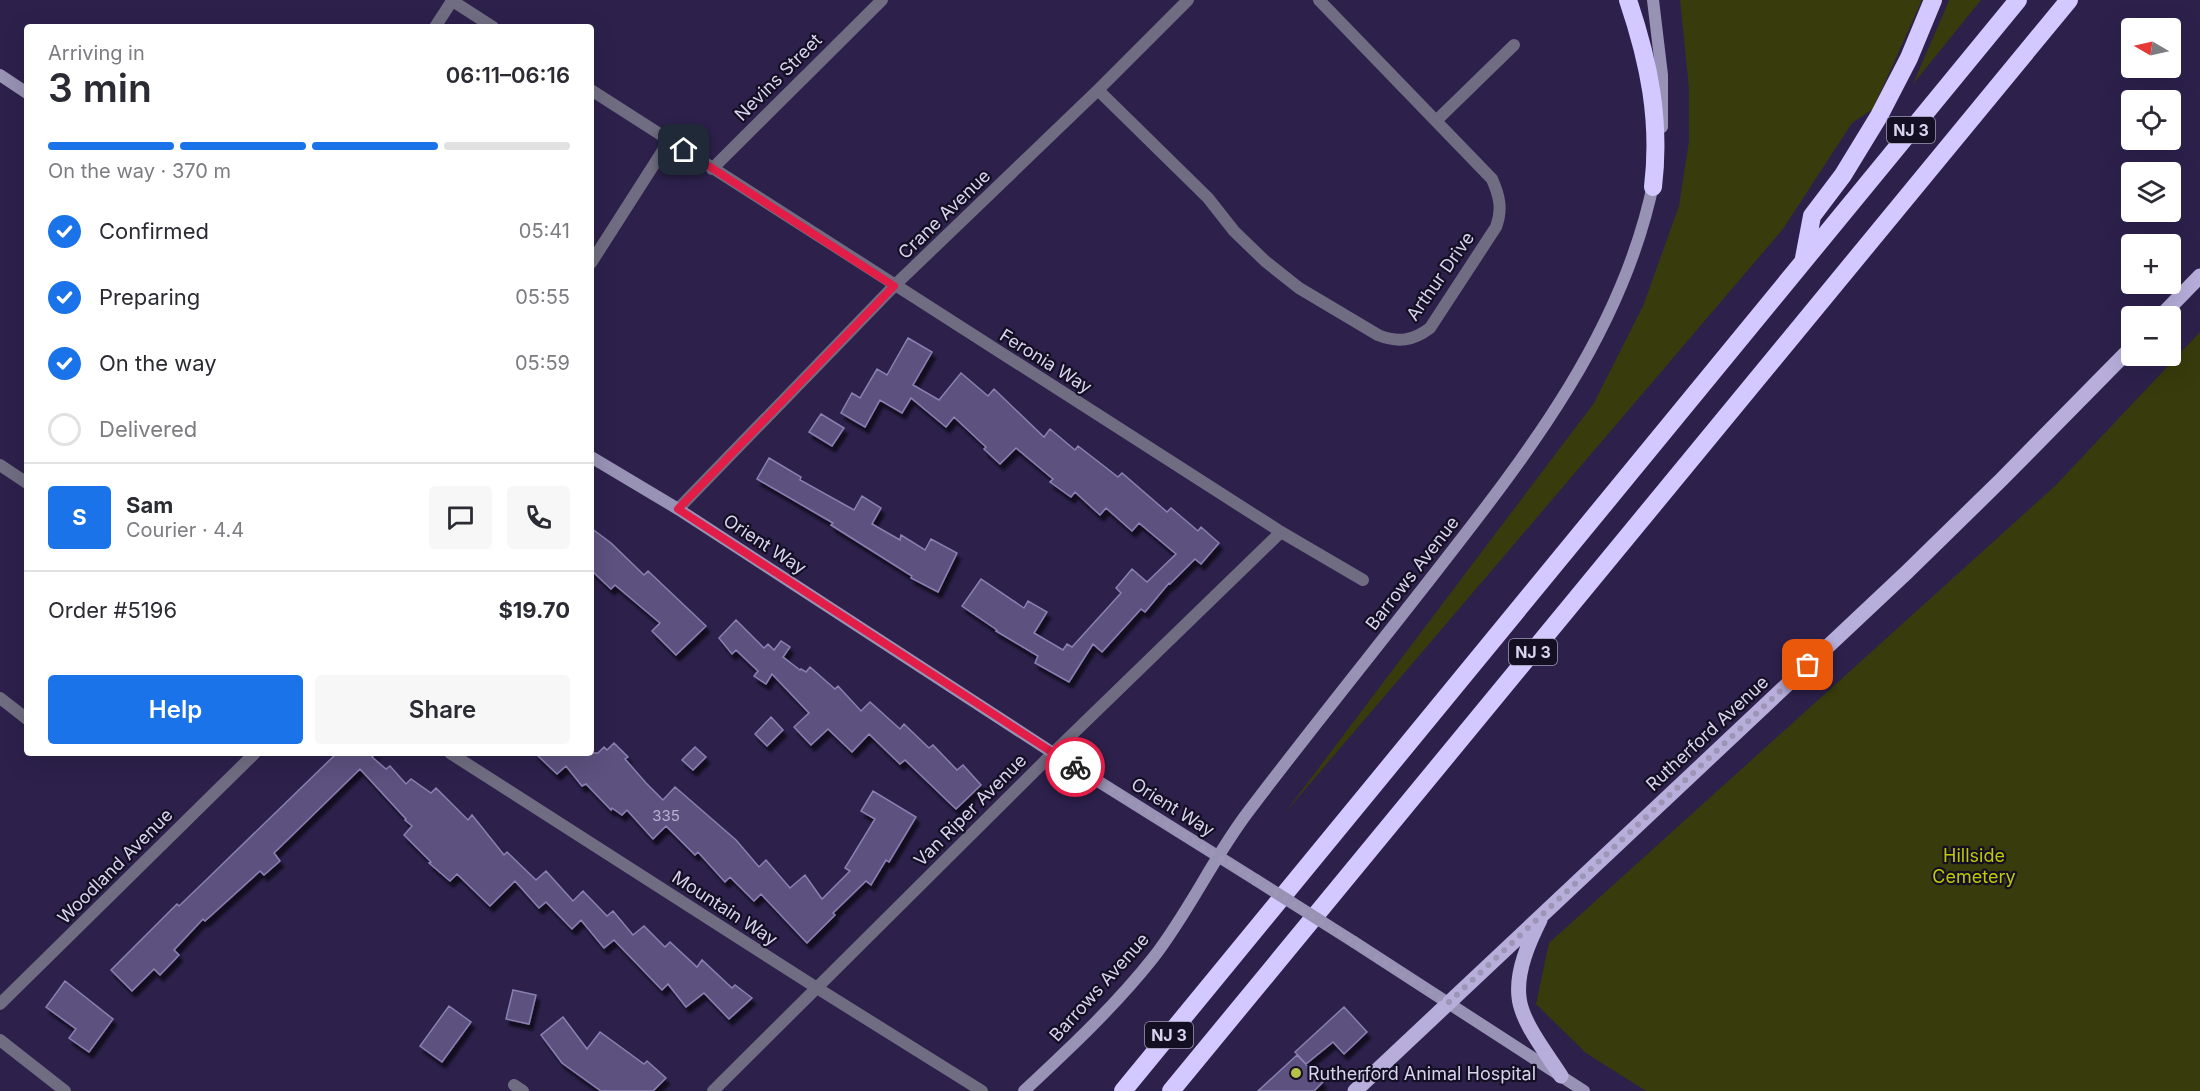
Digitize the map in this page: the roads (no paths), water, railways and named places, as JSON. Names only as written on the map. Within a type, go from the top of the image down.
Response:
[{"type":"highway","points":[[1628,0],[1643,50],[1654,106],[1656,139],[1653,187]]},
{"type":"highway","points":[[1803,261],[1812,216],[1843,175],[1874,126],[1910,58],[1933,0]]},
{"type":"highway","name":"NJ 3","points":[[1123,1091],[2018,0]]},
{"type":"highway","name":"NJ 3","points":[[1170,1091],[2069,0]]},
{"type":"main road","points":[[2171,306],[2200,276]]},
{"type":"main road","name":"Rutherford Avenue","points":[[1355,1091],[1915,564],[2121,358]]},
{"type":"main road","points":[[1544,912],[1526,954],[1520,980],[1519,998],[1526,1018],[1561,1076]]},
{"type":"street","points":[[437,24],[452,0],[488,24]]},
{"type":"street","name":"Nevins Street","points":[[712,168],[882,0]]},
{"type":"street","name":"Crane Avenue","points":[[678,509],[894,286],[1188,0]]},
{"type":"street","name":"Arthur Drive","points":[[1098,90],[1208,198],[1234,231],[1264,261],[1299,288],[1377,335],[1391,340],[1405,341],[1430,328],[1498,221],[1500,207],[1498,193],[1492,179],[1319,0]]},
{"type":"street","name":"Barrows Avenue","points":[[1024,1091],[1111,1006],[1154,957],[1246,815],[1497,494],[1575,380],[1607,317],[1634,252],[1653,187],[1661,139],[1663,95],[1661,55],[1653,0]]},
{"type":"street","points":[[1437,120],[1514,45]]},
{"type":"street","points":[[0,75],[24,91]]},
{"type":"street","points":[[594,92],[712,168]]},
{"type":"street","points":[[594,258],[669,141]]},
{"type":"street","name":"Feronia Way","points":[[712,168],[1281,532],[1363,580]]},
{"type":"street","name":"Orient Way","points":[[594,459],[678,509],[1053,753],[1219,856],[1584,1091]]},
{"type":"street","points":[[0,465],[24,481]]},
{"type":"street","name":"Van Riper Avenue","points":[[713,1091],[1053,753],[1281,532]]},
{"type":"street","points":[[0,698],[24,717]]},
{"type":"street","name":"Woodland Avenue","points":[[0,1004],[252,756]]},
{"type":"street","name":"Mountain Way","points":[[455,756],[982,1091]]},
{"type":"street","points":[[0,1040],[65,1091]]},
{"type":"place","name":"Rutherford Animal Hospital","points":[[1296,1073]]},
{"type":"park label","name":"Hillside Cemetery","points":[[1974,865]]}]
